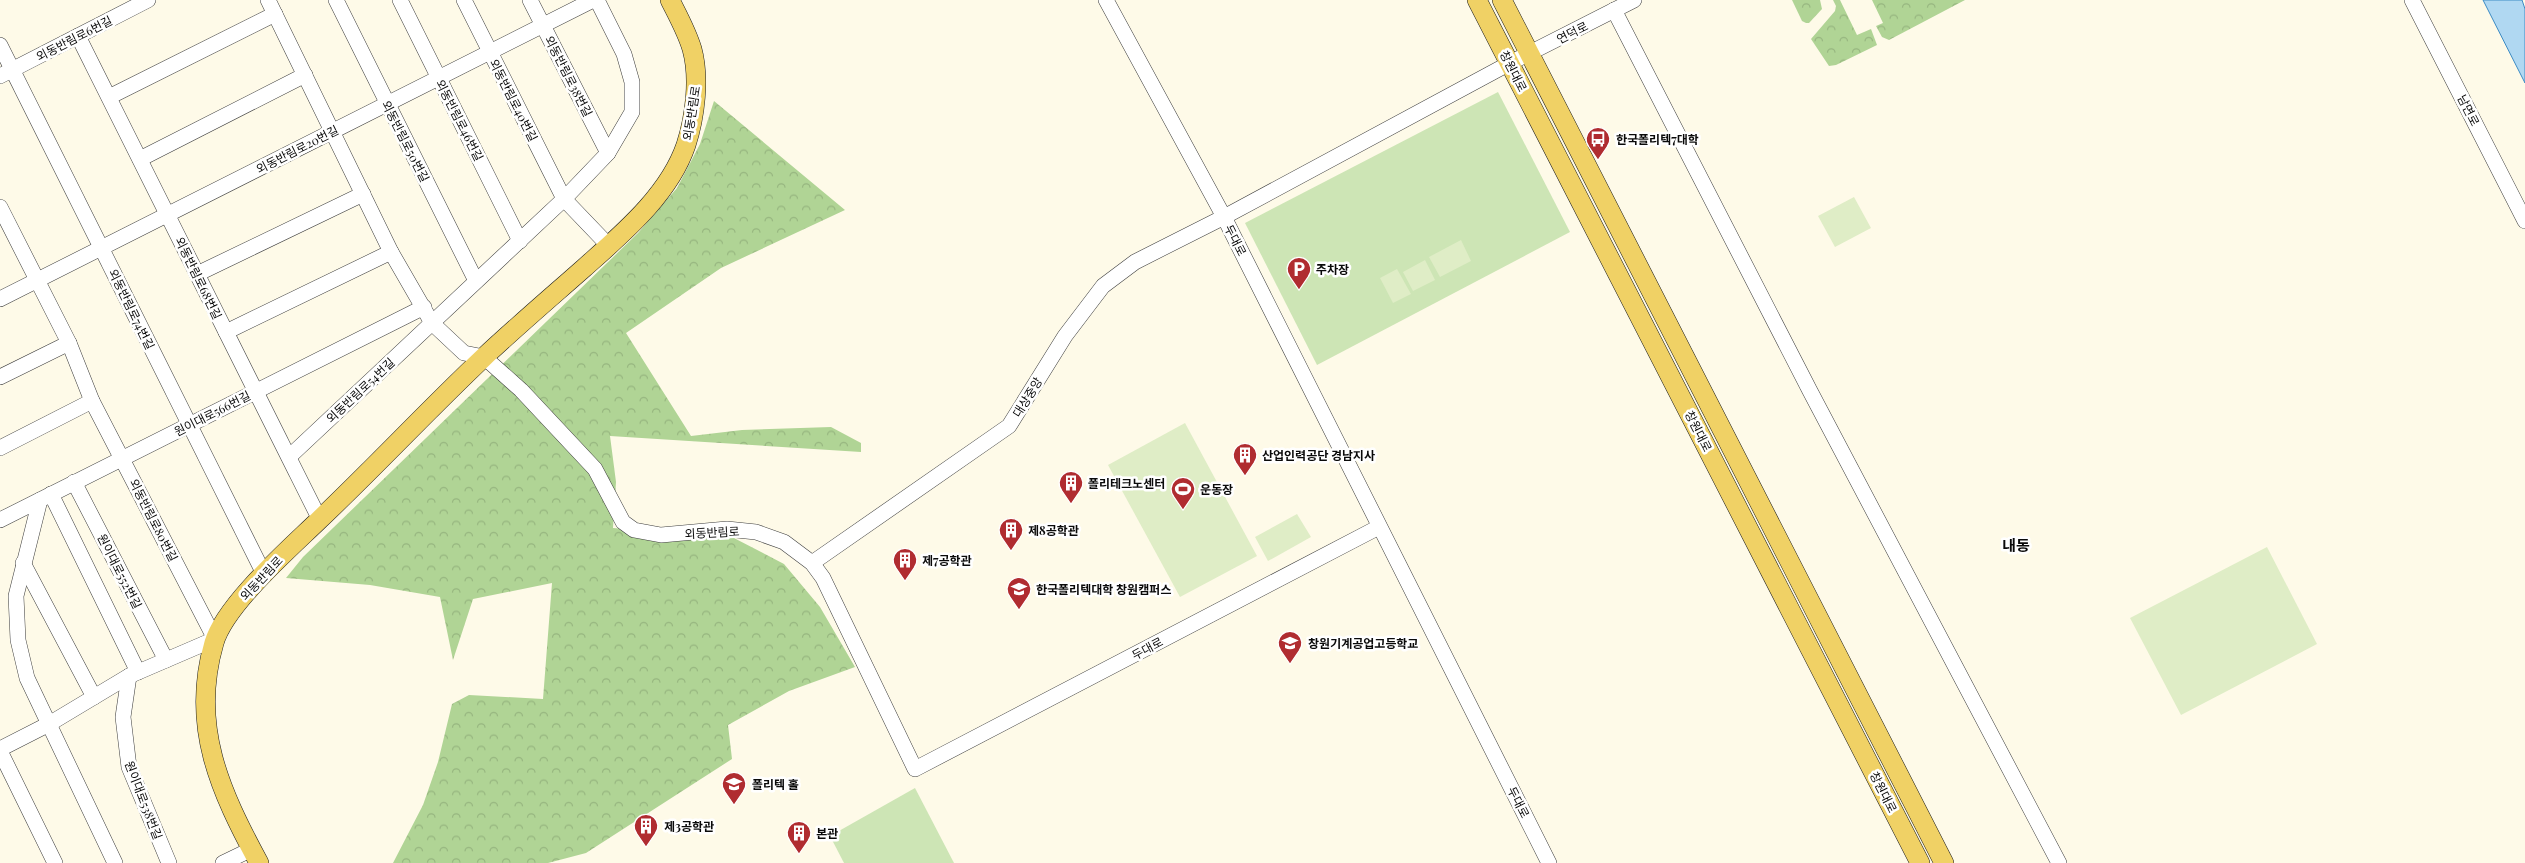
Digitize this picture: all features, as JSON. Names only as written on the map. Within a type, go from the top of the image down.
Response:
[{"type":"main road","name":"외동반림로","points":[[256,856],[217,773],[207,741],[204,700],[208,667],[215,639],[240,600],[264,574],[484,358],[635,221],[658,193],[674,170],[686,145],[693,112],[696,78],[694,61],[686,33],[670,0]]},
{"type":"main road","name":"창원대로","points":[[1477,0],[1920,863]]},
{"type":"main road","name":"창원대로","points":[[1502,0],[1944,863]]},
{"type":"street","name":"외동반림로6번길","points":[[6,73],[148,0]]},
{"type":"street","name":"외동반림로50번길","points":[[336,0],[476,281]]},
{"type":"street","name":"외동반림로46번길","points":[[400,0],[520,241]]},
{"type":"street","name":"외동반림로40번길","points":[[464,0],[564,199],[609,246]]},
{"type":"street","name":"외동반림로38번길","points":[[530,0],[608,153]]},
{"type":"street","name":"외동반림로20번길","points":[[0,299],[595,0]]},
{"type":"street","points":[[564,199],[608,153],[632,112],[632,82],[624,54],[595,0]]},
{"type":"street","points":[[1106,0],[1224,217]]},
{"type":"street","name":"연덕로","points":[[1510,63],[1633,0]]},
{"type":"street","name":"남면로","points":[[2412,0],[2525,221]]},
{"type":"street","points":[[109,97],[272,7],[392,252],[432,323],[464,353],[484,358]]},
{"type":"street","points":[[1614,10],[1810,390],[2058,863]]},
{"type":"street","name":"외동반림로68번길","points":[[78,36],[320,520]]},
{"type":"street","name":"외동반림로74번길","points":[[0,44],[6,73],[101,248],[264,574]]},
{"type":"street","name":"두대로","points":[[1510,63],[1224,217],[1549,863]]},
{"type":"street","points":[[140,159],[305,75]]},
{"type":"street","points":[[197,274],[363,194]]},
{"type":"street","name":"외동반림로54번길","points":[[289,457],[564,199]]},
{"type":"street","name":"외동반림로80번길","points":[[0,207],[4,226],[37,280],[69,343],[92,401],[215,639]]},
{"type":"street","name":"대상중앙","points":[[812,563],[1009,426],[1065,336],[1103,286],[1135,262],[1224,217]]},
{"type":"street","points":[[226,332],[392,252]]},
{"type":"street","name":"원이대로566번길","points":[[0,520],[424,307]]},
{"type":"street","points":[[0,377],[69,343]]},
{"type":"street","name":"외동반림로","points":[[484,358],[520,390],[595,469],[623,522],[634,530],[662,536],[727,529],[756,532],[784,542],[812,563],[823,578],[915,769]]},
{"type":"street","points":[[0,448],[92,401]]},
{"type":"street","name":"원이대로552번길","points":[[74,482],[166,660]]},
{"type":"street","points":[[46,497],[23,562],[16,596],[18,640],[27,678],[116,863]]},
{"type":"street","points":[[46,497],[134,674]]},
{"type":"street","name":"두대로","points":[[915,769],[1379,528]]},
{"type":"street","points":[[23,562],[94,697]]},
{"type":"street","points":[[55,863],[0,750],[49,724],[134,674],[215,639]]},
{"type":"street","name":"원이대로538번길","points":[[134,674],[123,717],[129,767],[169,863]]},
{"type":"street","points":[[223,863],[256,856]]},
{"type":"green space","points":[[1792,0],[1820,0],[1822,9],[1809,23],[1806,23],[1802,21]]},
{"type":"green space","points":[[1833,0],[1840,0],[1857,35],[1871,29],[1877,45],[1836,65],[1829,66],[1811,39],[1835,11],[1836,6]]},
{"type":"green space","points":[[1872,0],[1965,0],[1889,40],[1882,37],[1876,26],[1883,23]]},
{"type":"green space","points":[[1498,92],[1570,232],[1317,365],[1245,223]]},
{"type":"green space","points":[[714,101],[845,210],[721,268],[626,333],[691,436],[742,430],[831,427],[861,443],[861,452],[610,436],[616,482],[613,528],[732,537],[784,564],[820,607],[855,667],[789,691],[728,725],[732,759],[586,853],[548,863],[393,863],[423,805],[438,762],[452,704],[469,695],[543,699],[552,583],[473,599],[453,660],[440,597],[370,585],[286,578],[303,557],[638,233],[677,188],[700,144]]},
{"type":"green space","points":[[1854,197],[1871,228],[1835,247],[1818,216]]},
{"type":"green space","points":[[1461,240],[1471,261],[1440,277],[1429,257]]},
{"type":"green space","points":[[1425,260],[1435,280],[1413,291],[1403,272]]},
{"type":"green space","points":[[1397,269],[1411,294],[1393,303],[1380,278]]},
{"type":"green space","name":"운동장","points":[[1185,423],[1257,556],[1180,597],[1108,465]]},
{"type":"green space","points":[[1297,514],[1311,537],[1268,561],[1255,537]]},
{"type":"green space","points":[[2267,547],[2317,644],[2181,715],[2130,618]]},
{"type":"green space","points":[[915,788],[954,863],[844,863],[830,836]]},
{"type":"water","points":[[2483,0],[2522,0],[2525,9],[2525,83]]},
{"type":"place","name":"한국폴리텍7대학","points":[[1598,160]]},
{"type":"place","name":"주차장","points":[[1299,290]]},
{"type":"place","name":"산업인력공단 경남지사","points":[[1245,476]]},
{"type":"place","name":"폴리테크노센터","points":[[1071,504]]},
{"type":"place","name":"운동장","points":[[1183,510]]},
{"type":"place","name":"제8공학관","points":[[1011,551]]},
{"type":"place","name":"제7공학관","points":[[905,581]]},
{"type":"place","name":"한국폴리텍대학 창원캠퍼스","points":[[1019,610]]},
{"type":"place","name":"창원기계공업고등학교","points":[[1290,664]]},
{"type":"place","name":"폴리텍 홀","points":[[734,805]]},
{"type":"place","name":"제3공학관","points":[[646,847]]},
{"type":"place","name":"본관","points":[[799,854]]},
{"type":"district","name":"내동","points":[[2016,545]]}]
